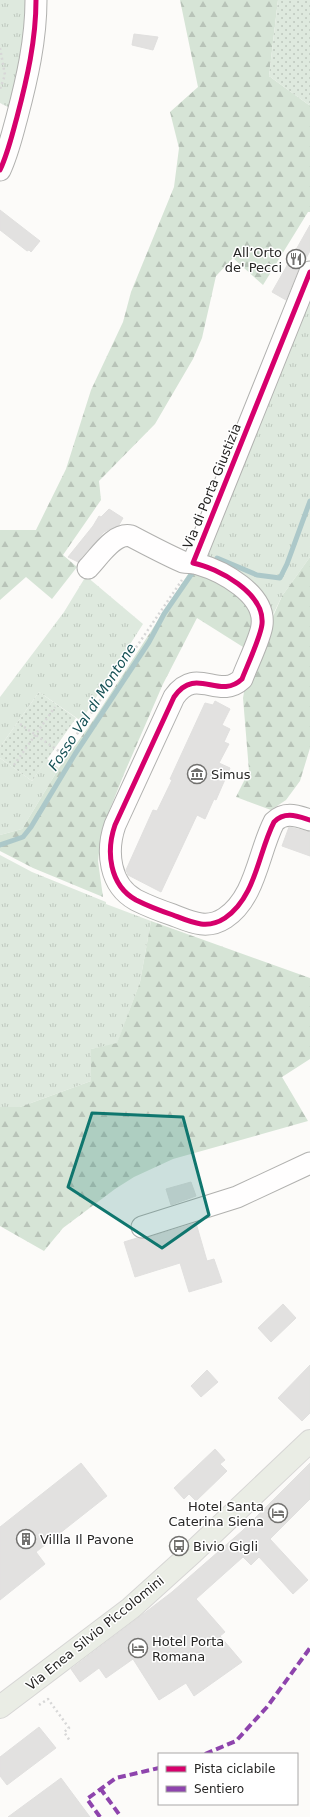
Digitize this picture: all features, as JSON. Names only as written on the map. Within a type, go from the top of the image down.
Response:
[{"type":"main road","name":"Via Enea Silvio Piccolomini","points":[[0,1707],[135,1604],[310,1441]]},
{"type":"street","points":[[0,170],[9,146],[23,91],[35,30],[36,0]]},
{"type":"street","name":"Via di Porta Giustizia","points":[[193,563],[310,272]]},
{"type":"street","name":"Via di Porta Giustizia","points":[[88,568],[112,542],[125,535],[184,562],[193,563],[208,568],[240,585],[248,591],[256,601],[261,615],[262,624],[242,679],[236,684],[227,688],[204,683],[193,683],[182,687],[174,697],[115,825],[110,847],[112,867],[115,877],[123,889],[136,900],[190,922],[208,925],[217,923],[233,912],[243,899],[274,822],[278,818],[288,814],[310,820]]},
{"type":"street","points":[[142,1227],[237,1197],[310,1163]]},
{"type":"path","points":[[0,48],[4,73],[0,89]]},
{"type":"path","points":[[60,759],[193,563]]},
{"type":"path","points":[[14,765],[55,707]]},
{"type":"path","points":[[20,724],[63,754]]},
{"type":"path","points":[[39,1705],[48,1699],[69,1728],[64,1732],[70,1741]]},
{"type":"highlighted area","points":[[92,1113],[183,1117],[209,1215],[162,1248],[68,1187]]},
{"type":"green space","points":[[0,0],[26,0],[27,19],[12,109],[0,103]]},
{"type":"green space","points":[[180,0],[278,0],[269,76],[309,105],[310,103],[310,212],[308,212],[263,285],[233,258],[216,276],[202,338],[193,359],[155,424],[99,481],[101,500],[63,555],[77,567],[52,599],[26,577],[0,600],[0,530],[36,530],[66,469],[91,390],[123,322],[131,292],[174,187],[179,148],[170,112],[198,87]]},
{"type":"green space","points":[[278,0],[310,0],[309,105],[269,76]]},
{"type":"green space","points":[[310,291],[310,557],[282,596],[270,621],[200,558]]},
{"type":"green space","points":[[310,557],[310,748],[300,781],[286,800],[271,810],[236,797],[249,771],[243,698],[246,681],[255,657],[282,596]]},
{"type":"green space","points":[[192,568],[240,593],[255,619],[243,647],[197,618],[163,684],[102,829],[98,861],[103,897],[33,868],[0,851],[0,835],[22,829],[59,768],[94,719]]},
{"type":"green space","points":[[86,576],[143,624],[81,721],[39,692],[0,747],[0,697],[64,612]]},
{"type":"green space","points":[[39,692],[76,718],[32,781],[0,758],[0,747]]},
{"type":"green space","points":[[0,758],[32,781],[47,759],[59,768],[22,829],[0,835]]},
{"type":"green space","points":[[0,855],[32,872],[106,902],[106,904],[151,921],[140,982],[117,1044],[91,1049],[91,1081],[20,1107],[0,1107]]},
{"type":"green space","points":[[151,921],[310,978],[310,1059],[282,1077],[308,1121],[173,1159],[134,1177],[115,1189],[63,1228],[44,1251],[0,1226],[0,1107],[20,1107],[91,1081],[91,1049],[117,1043],[140,982]]},
{"type":"building","points":[[134,34],[158,37],[153,50],[132,45]]},
{"type":"building","points":[[0,210],[40,241],[31,252],[29,250],[27,251],[0,230]]},
{"type":"building","points":[[310,225],[310,251],[299,268],[286,300],[272,292]]},
{"type":"building","points":[[109,509],[123,518],[119,525],[104,532],[78,562],[68,557],[93,526],[99,516],[101,517]]},
{"type":"building","points":[[215,701],[230,709],[222,725],[230,729],[224,742],[229,744],[219,763],[230,768],[216,800],[214,799],[205,819],[197,815],[161,892],[128,875],[126,870],[153,810],[157,811],[172,780],[170,779],[205,703],[213,705]]},
{"type":"building","points":[[289,827],[310,832],[310,856],[282,846]]},
{"type":"building","points":[[191,1182],[196,1196],[171,1205],[166,1189]]},
{"type":"building","points":[[196,1223],[207,1261],[214,1259],[222,1282],[189,1292],[180,1263],[135,1277],[124,1242],[137,1238],[146,1238]]},
{"type":"building","points":[[283,1304],[296,1318],[271,1342],[258,1328]]},
{"type":"building","points":[[310,1365],[310,1413],[302,1421],[278,1398]]},
{"type":"building","points":[[207,1370],[218,1382],[201,1397],[191,1386]]},
{"type":"building","points":[[215,1449],[225,1460],[220,1464],[227,1471],[196,1501],[189,1494],[184,1499],[174,1488]]},
{"type":"building","name":"Villla Il Pavone","points":[[81,1463],[107,1496],[36,1552],[45,1564],[0,1600],[0,1527]]},
{"type":"building","points":[[310,1463],[310,1499],[270,1539],[308,1580],[293,1594],[259,1557],[251,1565],[243,1557],[196,1599],[225,1632],[220,1636],[242,1662],[194,1696],[186,1683],[159,1700],[133,1659],[106,1678],[99,1668],[80,1682],[71,1669],[172,1592],[242,1531]]},
{"type":"building","points":[[39,1727],[56,1748],[7,1785],[0,1776],[0,1757]]},
{"type":"building","points":[[61,1778],[90,1817],[8,1817]]},
{"type":"waterway","name":"Fosso Val di Montone","points":[[217,558],[257,575],[280,578],[287,564],[310,501]]},
{"type":"waterway","name":"Fosso Val di Montone","points":[[0,845],[23,837],[31,827],[75,754],[149,642],[164,614],[195,569]]},
{"type":"marked path","points":[[207,1753],[236,1741],[267,1707],[310,1648]]},
{"type":"marked path","points":[[100,1817],[87,1799],[116,1778],[158,1768]]},
{"type":"marked path","points":[[100,1788],[121,1817]]},
{"type":"cycle path","points":[[0,170],[12,137],[21,103],[33,45],[36,0]]},
{"type":"cycle path","points":[[310,272],[193,563],[215,570],[227,576],[248,592],[256,602],[261,613],[262,624],[259,636],[242,679],[233,685],[225,687],[199,683],[191,684],[182,688],[174,697],[115,825],[111,846],[112,867],[120,886],[127,894],[136,900],[199,924],[212,924],[225,918],[235,909],[250,887],[274,822],[282,816],[287,815],[310,820]]},
{"type":"place","name":"All’Orto de' Pecci","points":[[296,259]]},
{"type":"place","name":"Simus","points":[[197,774]]},
{"type":"place","name":"Hotel Santa Caterina Siena","points":[[278,1513]]},
{"type":"place","name":"Villla Il Pavone","points":[[26,1539]]},
{"type":"place","name":"Bivio Gigli","points":[[179,1546]]},
{"type":"place","name":"Hotel Porta Romana","points":[[138,1648]]}]
